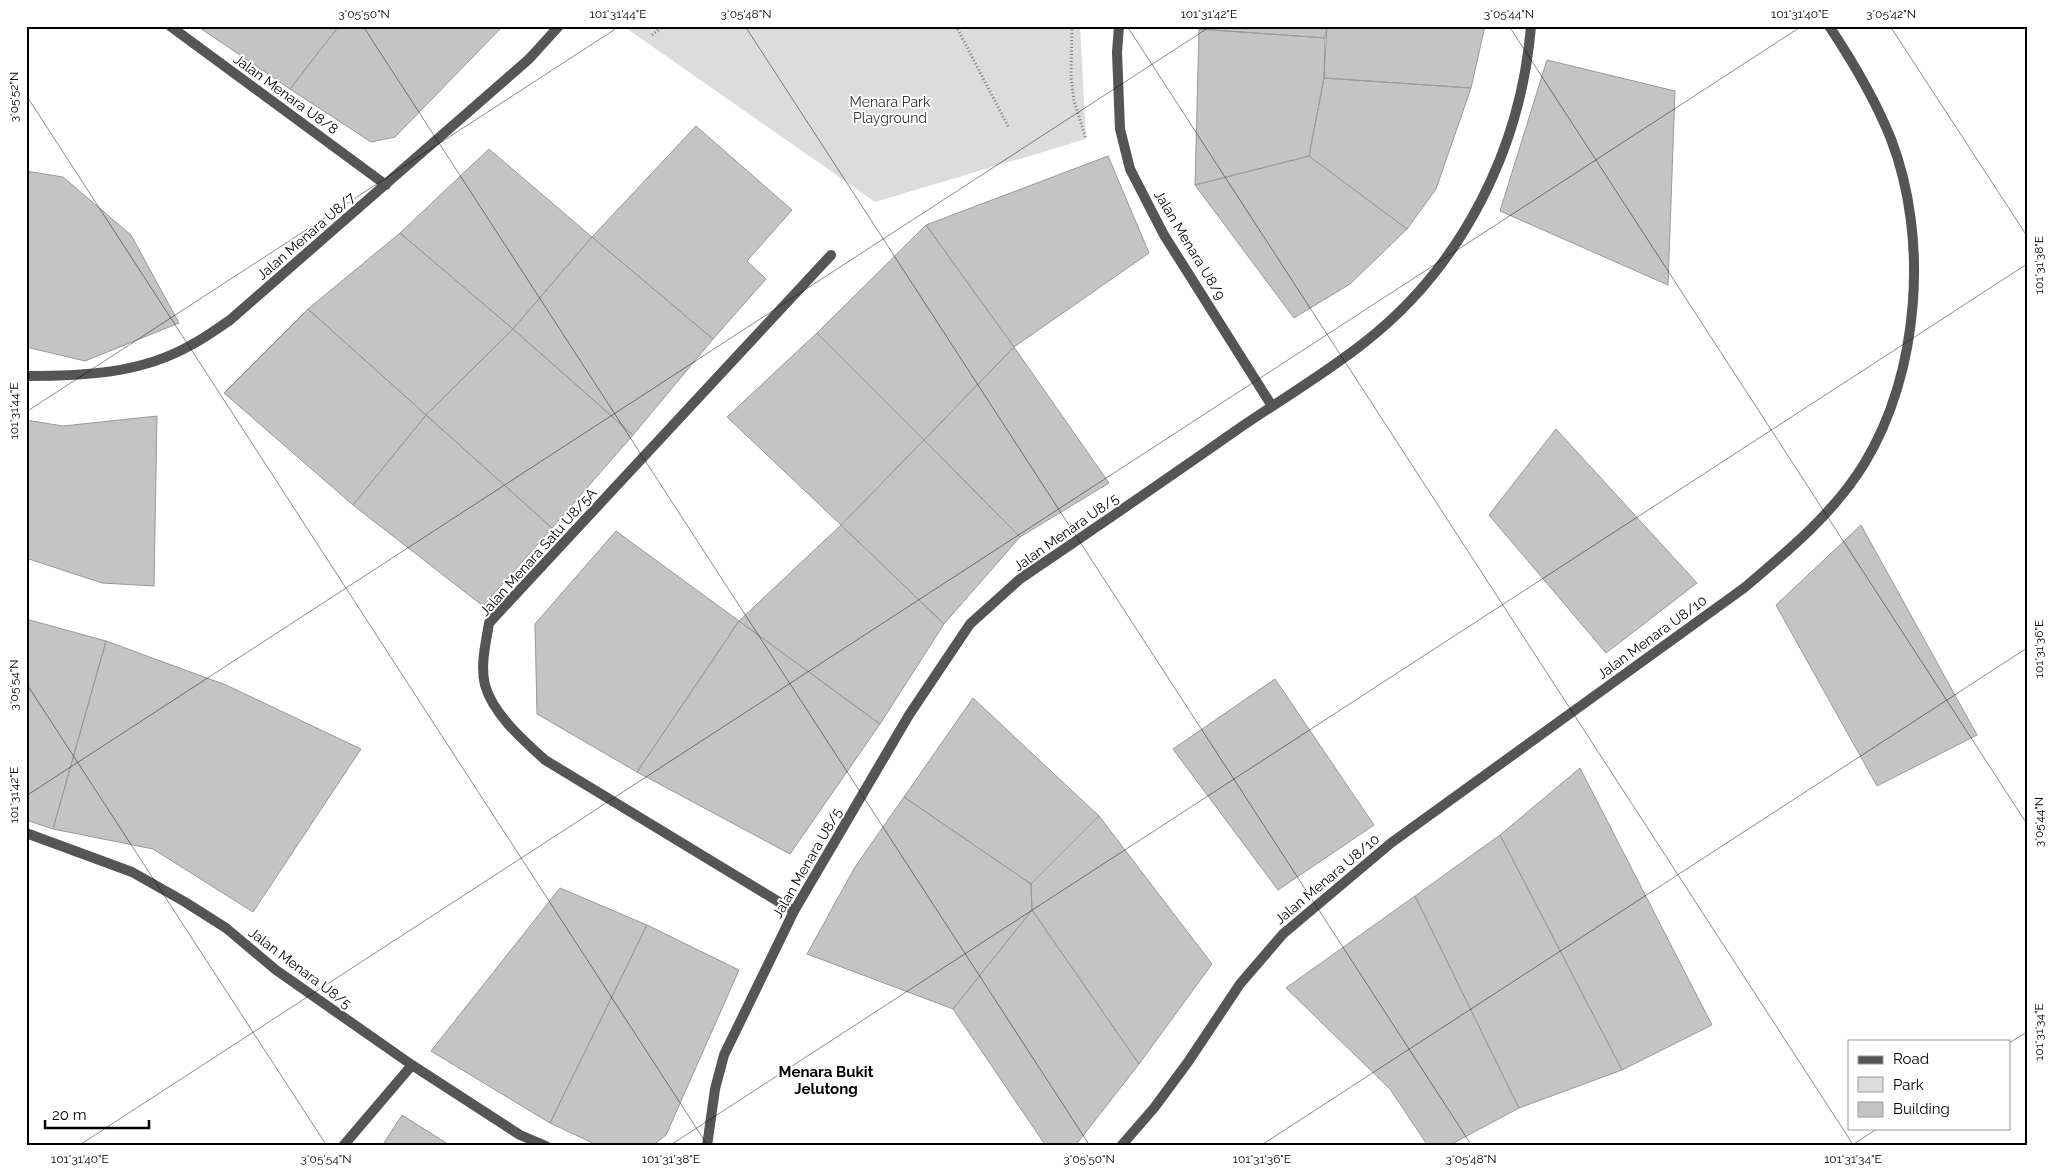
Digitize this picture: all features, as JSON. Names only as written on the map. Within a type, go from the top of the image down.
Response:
[{"type":"street","name":"Jalan Menara U8/8","points":[[170,26],[386,184]]},
{"type":"street","name":"Jalan Menara U8/7","points":[[26,376],[110,373],[150,363],[190,346],[230,320],[529,59],[559,26]]},
{"type":"street","name":"Jalan Menara U8/9","points":[[1119,26],[1117,52],[1120,129],[1130,169],[1164,235],[1272,406]]},
{"type":"street","name":"Jalan Menara U8/5","points":[[707,1146],[714,1089],[724,1055],[794,912],[908,716],[970,624],[1020,579],[1364,343],[1392,320],[1424,288],[1452,252],[1478,209],[1501,155],[1519,100],[1530,48],[1531,26]]},
{"type":"street","name":"Jalan Menara U8/10","points":[[1121,1146],[1154,1108],[1188,1062],[1240,984],[1283,934],[1391,843],[1744,588],[1790,550],[1825,515],[1864,464],[1885,421],[1904,362],[1912,306],[1914,252],[1907,194],[1891,140],[1869,90],[1829,26]]},
{"type":"street","name":"Jalan Menara Satu U8/5A","points":[[794,912],[545,760],[519,737],[501,714],[485,685],[483,656],[489,623],[831,255]]},
{"type":"street","name":"Jalan Menara U8/5","points":[[26,833],[132,872],[185,902],[226,928],[276,970],[412,1065],[520,1136],[546,1146]]},
{"type":"street","points":[[343,1146],[412,1065]]},
{"type":"path","points":[[652,36],[663,26]]},
{"type":"path","points":[[956,26],[1009,128]]},
{"type":"path","points":[[1072,26],[1071,77],[1074,101],[1086,139]]},
{"type":"green space","name":"Menara Park Playground","points":[[623,26],[1080,26],[1086,139],[875,202]]},
{"type":"building","points":[[197,26],[339,26],[290,89]]},
{"type":"building","points":[[339,26],[503,26],[395,137],[371,142],[290,89]]},
{"type":"building","points":[[1199,26],[1327,26],[1325,38],[1199,29]]},
{"type":"building","points":[[1327,26],[1485,26],[1471,88],[1324,78]]},
{"type":"building","points":[[1199,29],[1325,38],[1324,78],[1309,156],[1195,185]]},
{"type":"building","points":[[1547,60],[1675,91],[1668,285],[1500,211]]},
{"type":"building","points":[[1324,78],[1471,88],[1436,189],[1407,229],[1309,156]]},
{"type":"building","points":[[696,126],[792,210],[747,261],[766,279],[713,339],[592,237]]},
{"type":"building","points":[[489,149],[592,237],[513,329],[400,233]]},
{"type":"building","points":[[1108,156],[1149,253],[1014,347],[926,225]]},
{"type":"building","points":[[1309,156],[1407,229],[1350,284],[1294,318],[1195,185]]},
{"type":"building","points":[[26,171],[63,177],[131,235],[179,323],[85,361],[26,347]]},
{"type":"building","points":[[926,225],[1014,347],[924,440],[817,333]]},
{"type":"building","points":[[400,233],[513,329],[426,415],[308,309]]},
{"type":"building","points":[[592,237],[713,339],[633,435],[513,329]]},
{"type":"building","points":[[308,309],[426,415],[353,505],[224,393]]},
{"type":"building","points":[[513,329],[633,435],[552,528],[426,415]]},
{"type":"building","points":[[817,333],[924,440],[841,525],[727,417]]},
{"type":"building","points":[[1014,347],[1109,483],[1020,537],[924,440]]},
{"type":"building","points":[[426,415],[552,528],[483,606],[353,505]]},
{"type":"building","points":[[157,416],[154,586],[102,583],[26,558],[26,420],[63,426]]},
{"type":"building","points":[[1556,429],[1697,583],[1606,653],[1489,515]]},
{"type":"building","points":[[924,440],[1020,537],[944,624],[841,525]]},
{"type":"building","points":[[841,525],[944,624],[880,724],[739,621]]},
{"type":"building","points":[[1861,525],[1977,735],[1877,786],[1776,605]]},
{"type":"building","points":[[616,531],[739,621],[637,772],[537,714],[535,624]]},
{"type":"building","points":[[26,619],[106,641],[53,829],[26,820]]},
{"type":"building","points":[[739,621],[880,724],[790,854],[637,772]]},
{"type":"building","points":[[106,641],[226,685],[361,749],[253,912],[153,849],[53,829]]},
{"type":"building","points":[[1275,679],[1374,825],[1278,890],[1173,749]]},
{"type":"building","points":[[973,698],[1099,816],[1031,884],[904,797]]},
{"type":"building","points":[[1580,768],[1712,1025],[1622,1070],[1500,835]]},
{"type":"building","points":[[904,797],[1031,884],[1032,910],[953,1009],[807,954],[855,867]]},
{"type":"building","points":[[1099,816],[1212,964],[1139,1064],[1032,910],[1031,884]]},
{"type":"building","points":[[1500,835],[1622,1070],[1519,1108],[1415,896]]},
{"type":"building","points":[[560,888],[647,925],[550,1123],[431,1051]]},
{"type":"building","points":[[1415,896],[1519,1108],[1448,1146],[1428,1146],[1390,1089],[1286,988]]},
{"type":"building","points":[[1032,910],[1139,1064],[1075,1146],[1046,1146],[953,1009]]},
{"type":"building","points":[[647,925],[739,970],[666,1135],[652,1146],[599,1146],[550,1123]]},
{"type":"building","points":[[402,1115],[451,1146],[382,1146]]},
{"type":"district","name":"Menara Bukit Jelutong","points":[[826,1080]]}]
